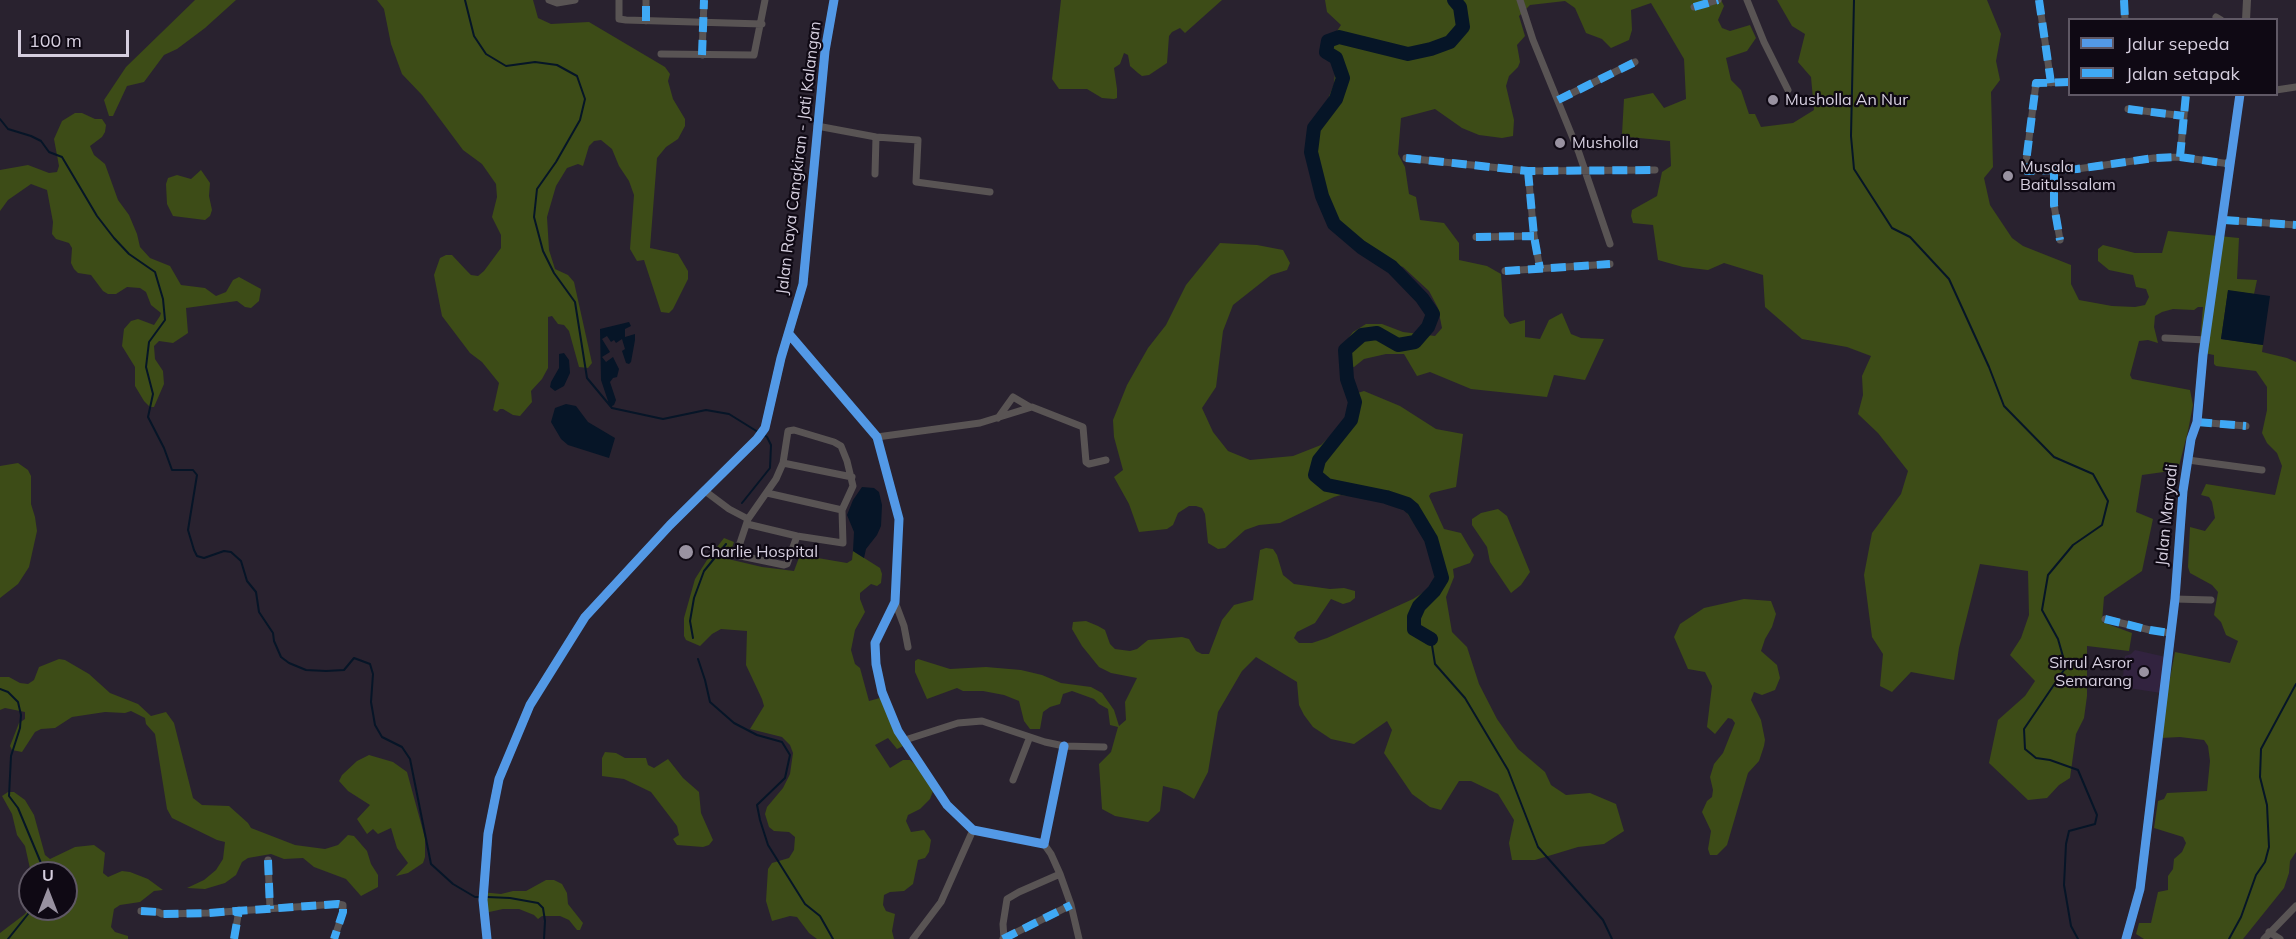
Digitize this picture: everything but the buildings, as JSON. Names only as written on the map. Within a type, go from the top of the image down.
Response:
[{"type":"street","points":[[549,0],[557,3],[574,0]]},
{"type":"street","points":[[618,0],[619,19],[762,24]]},
{"type":"street","points":[[646,0],[646,21]]},
{"type":"street","points":[[702,55],[704,0]]},
{"type":"street","points":[[661,54],[754,55],[765,0]]},
{"type":"street","name":"Jalan Raya Cangkiran - Jati Kalangan","points":[[487,939],[483,897],[488,834],[499,779],[530,705],[585,617],[670,525],[757,439],[765,428],[781,358],[803,284],[825,51],[834,0]]},
{"type":"street","points":[[1520,0],[1533,40],[1585,170],[1610,244]]},
{"type":"street","points":[[1694,7],[1718,0]]},
{"type":"street","points":[[1747,0],[1764,42],[1788,90]]},
{"type":"street","points":[[2039,0],[2051,83]]},
{"type":"street","points":[[2124,0],[2125,18]]},
{"type":"street","points":[[2246,18],[2247,0]]},
{"type":"street","points":[[1558,100],[1635,62]]},
{"type":"street","points":[[2068,82],[2038,82],[2036,84],[2026,168],[2029,172],[2077,169],[2127,161],[2180,158],[2230,164]]},
{"type":"street","points":[[2278,90],[2296,87]]},
{"type":"street","points":[[2180,158],[2186,96]]},
{"type":"street","name":"Jalan Maryadi","points":[[2126,939],[2140,889],[2175,599],[2177,555],[2188,460],[2191,439],[2197,422],[2206,339],[2240,96]]},
{"type":"street","points":[[2128,109],[2184,116]]},
{"type":"street","points":[[817,126],[876,136],[918,140],[916,182],[990,192]]},
{"type":"street","points":[[875,174],[876,136]]},
{"type":"street","points":[[1406,158],[1528,171],[1655,170]]},
{"type":"street","points":[[2054,169],[2054,205],[2060,240]]},
{"type":"street","points":[[1528,171],[1534,236],[1540,269]]},
{"type":"street","points":[[2224,220],[2296,225]]},
{"type":"street","points":[[1476,237],[1534,236]]},
{"type":"street","points":[[1505,271],[1610,264]]},
{"type":"street","points":[[789,333],[877,437],[884,471],[898,510],[895,602],[904,626],[908,647]]},
{"type":"street","points":[[2165,338],[2206,339]]},
{"type":"street","points":[[998,418],[1013,397],[1083,427],[1086,462],[1089,464],[1106,460]]},
{"type":"street","points":[[877,437],[980,423],[1030,406]]},
{"type":"street","points":[[2197,422],[2246,426]]},
{"type":"street","points":[[705,491],[748,522],[797,537],[843,543],[842,510],[853,486],[841,446],[834,442],[794,430],[788,431],[783,463],[776,479],[748,522],[737,552],[738,557],[787,564],[797,537]]},
{"type":"street","name":"Jalan Maryadi","points":[[2188,460],[2262,470]]},
{"type":"street","points":[[783,463],[852,477]]},
{"type":"street","points":[[766,493],[842,510]]},
{"type":"street","points":[[2175,599],[2211,600]]},
{"type":"street","points":[[895,602],[878,636],[874,652],[882,692],[898,731],[947,805],[974,830],[1044,844],[1060,874],[1079,939]]},
{"type":"street","points":[[2105,619],[2170,633]]},
{"type":"street","points":[[905,740],[933,730],[970,721],[982,721],[1029,738],[1064,746],[1104,747]]},
{"type":"street","points":[[1013,780],[1029,738]]},
{"type":"street","points":[[1044,844],[1064,746]]},
{"type":"street","points":[[913,939],[941,902],[974,830]]},
{"type":"street","points":[[268,860],[270,909]]},
{"type":"street","points":[[1060,874],[1007,899],[1003,924],[1004,939],[1071,906]]},
{"type":"street","points":[[141,911],[170,914],[343,905],[334,939]]},
{"type":"street","points":[[2264,939],[2296,906]]},
{"type":"street","points":[[234,939],[239,910]]},
{"type":"street","points":[[2269,932],[2280,939]]},
{"type":"shaded area","name":"Sirrul Asror Semarang","points":[[2135,650],[2166,657],[2161,693],[2122,687],[2125,656]]},
{"type":"green space","points":[[195,0],[236,0],[205,28],[177,49],[164,55],[144,82],[127,86],[113,116],[109,116],[104,100],[126,67]]},
{"type":"green space","points":[[377,0],[533,0],[538,18],[551,24],[589,22],[665,67],[670,74],[668,81],[673,99],[685,119],[685,126],[678,139],[666,147],[657,158],[650,248],[678,254],[688,271],[688,279],[673,309],[669,313],[661,312],[644,260],[637,261],[630,249],[634,195],[629,181],[612,149],[601,140],[594,141],[589,146],[583,166],[578,164],[567,168],[556,186],[547,217],[549,250],[555,269],[568,275],[574,282],[592,363],[588,368],[579,367],[569,331],[564,325],[558,324],[552,316],[548,317],[548,368],[531,391],[532,402],[520,416],[503,409],[497,412],[493,410],[499,383],[482,362],[470,353],[442,316],[434,275],[440,258],[452,255],[471,275],[478,276],[501,248],[501,235],[492,217],[497,197],[496,184],[482,164],[463,150],[422,95],[402,74],[391,44],[384,9]]},
{"type":"green space","points":[[1061,0],[1222,0],[1185,33],[1180,28],[1172,32],[1169,36],[1167,63],[1149,75],[1142,76],[1130,66],[1128,55],[1124,53],[1120,64],[1114,68],[1117,98],[1114,99],[1102,98],[1087,89],[1059,89],[1052,79]]},
{"type":"green space","points":[[1325,0],[1721,0],[1724,6],[1718,20],[1722,28],[1730,31],[1750,25],[1756,38],[1747,51],[1726,58],[1731,80],[1741,90],[1749,114],[1755,114],[1761,127],[1793,123],[1814,110],[1811,77],[1798,62],[1805,34],[1792,26],[1777,0],[1987,0],[2001,34],[1996,61],[2000,80],[1991,92],[1993,167],[1984,178],[1990,205],[2012,238],[2023,246],[2071,265],[2071,284],[2079,300],[2112,306],[2135,307],[2145,305],[2149,297],[2146,289],[2136,287],[2133,275],[2109,270],[2098,261],[2098,249],[2103,245],[2135,253],[2162,253],[2168,231],[2239,238],[2237,279],[2257,280],[2254,294],[2228,291],[2221,339],[2263,345],[2262,352],[2296,362],[2296,852],[2290,861],[2284,888],[2243,939],[2144,939],[2136,934],[2139,923],[2151,923],[2158,892],[2168,890],[2168,876],[2173,869],[2174,859],[2182,852],[2186,843],[2183,837],[2154,828],[2158,801],[2164,799],[2167,793],[2207,791],[2210,761],[2208,746],[2204,740],[2180,737],[2161,738],[2175,652],[2230,663],[2238,641],[2226,635],[2221,622],[2214,615],[2218,592],[2212,585],[2190,573],[2188,567],[2190,527],[2205,531],[2215,518],[2209,497],[2201,495],[2206,484],[2275,495],[2282,466],[2277,453],[2267,443],[2262,433],[2267,410],[2267,387],[2256,371],[2216,366],[2214,355],[2199,352],[2203,307],[2194,310],[2173,309],[2162,312],[2155,316],[2154,327],[2158,343],[2148,340],[2139,341],[2130,375],[2132,379],[2190,390],[2193,405],[2188,431],[2178,470],[2142,475],[2136,512],[2153,519],[2142,571],[2104,597],[2102,622],[2132,633],[2129,651],[2087,646],[2087,696],[2084,718],[2076,734],[2070,778],[2059,785],[2047,798],[2028,800],[1989,763],[1998,720],[2025,696],[2035,681],[2010,655],[2021,638],[2029,615],[2028,571],[1980,564],[1959,648],[1954,680],[1911,672],[1892,692],[1880,686],[1883,654],[1872,637],[1864,575],[1872,533],[1901,494],[1908,471],[1878,433],[1858,414],[1863,395],[1862,376],[1871,356],[1847,347],[1802,339],[1765,307],[1763,275],[1724,263],[1708,270],[1683,267],[1658,260],[1653,225],[1633,223],[1632,210],[1657,196],[1662,172],[1671,166],[1670,141],[1629,137],[1622,134],[1624,99],[1653,93],[1664,108],[1686,99],[1684,59],[1651,3],[1631,10],[1632,30],[1629,40],[1611,48],[1602,39],[1586,33],[1575,8],[1565,1],[1530,5],[1519,16],[1525,36],[1517,45],[1520,62],[1509,76],[1506,86],[1514,120],[1513,136],[1502,138],[1479,135],[1462,128],[1435,109],[1401,118],[1398,154],[1405,167],[1409,194],[1416,197],[1420,220],[1444,223],[1459,243],[1459,260],[1487,266],[1501,274],[1504,316],[1510,324],[1525,320],[1525,337],[1540,339],[1549,320],[1562,313],[1571,334],[1581,338],[1604,339],[1585,380],[1554,375],[1547,397],[1471,389],[1430,372],[1417,376],[1404,354],[1386,354],[1364,359],[1354,367],[1344,365],[1344,344],[1353,332],[1366,324],[1382,324],[1403,332],[1435,336],[1442,328],[1438,308],[1429,291],[1403,267],[1385,260],[1372,260],[1343,237],[1328,219],[1309,150],[1312,128],[1334,84],[1335,73],[1324,52],[1324,41],[1335,34],[1341,25],[1327,12]]},
{"type":"green space","points":[[75,113],[102,119],[106,125],[102,137],[90,146],[94,155],[105,164],[118,200],[129,215],[140,247],[150,258],[170,266],[181,285],[205,288],[216,296],[226,292],[233,280],[239,277],[261,289],[259,301],[251,308],[237,301],[186,308],[188,333],[173,343],[159,341],[154,346],[155,359],[163,371],[164,384],[154,407],[150,407],[144,401],[135,386],[135,367],[122,346],[124,329],[131,321],[138,319],[154,325],[160,316],[161,313],[151,305],[146,292],[140,288],[127,287],[116,294],[108,294],[91,275],[78,273],[74,269],[71,263],[72,248],[69,243],[56,239],[52,234],[53,222],[47,190],[31,184],[8,200],[0,211],[0,170],[28,165],[49,173],[57,172],[59,166],[54,139],[62,121]]},
{"type":"green space","points":[[201,170],[210,183],[209,196],[212,210],[210,216],[205,220],[173,216],[167,204],[168,178],[177,175],[191,179]]},
{"type":"green space","points":[[1220,243],[1257,245],[1283,250],[1290,263],[1287,270],[1271,275],[1233,305],[1223,331],[1216,387],[1202,408],[1213,432],[1228,451],[1250,460],[1293,456],[1321,445],[1348,419],[1351,395],[1364,391],[1400,406],[1436,429],[1463,434],[1456,487],[1431,493],[1429,496],[1444,529],[1461,533],[1474,555],[1470,563],[1453,569],[1454,577],[1446,597],[1452,632],[1467,647],[1479,684],[1497,719],[1518,749],[1545,772],[1551,785],[1566,795],[1590,793],[1616,804],[1624,831],[1604,844],[1578,847],[1535,860],[1512,860],[1509,843],[1514,820],[1498,794],[1471,781],[1459,781],[1441,810],[1430,807],[1412,794],[1384,753],[1392,730],[1387,721],[1354,744],[1331,739],[1313,727],[1304,715],[1299,705],[1297,682],[1256,657],[1242,671],[1218,712],[1208,772],[1194,799],[1179,790],[1163,786],[1160,811],[1148,822],[1115,816],[1102,809],[1099,764],[1111,752],[1118,727],[1110,725],[1108,709],[1094,699],[1072,691],[1063,694],[1060,704],[1043,712],[1040,729],[1030,729],[1024,721],[1019,701],[1004,695],[983,691],[963,691],[957,688],[927,699],[915,672],[915,661],[918,659],[950,669],[986,667],[1021,670],[1061,683],[1091,687],[1102,693],[1114,710],[1119,726],[1126,720],[1125,702],[1137,678],[1111,673],[1099,667],[1072,629],[1073,622],[1086,621],[1105,630],[1110,644],[1115,649],[1130,651],[1137,649],[1148,640],[1182,637],[1189,639],[1196,651],[1209,654],[1222,620],[1234,605],[1253,600],[1260,550],[1266,548],[1273,549],[1283,575],[1294,584],[1355,591],[1355,598],[1350,602],[1343,604],[1331,599],[1315,623],[1297,632],[1294,638],[1299,643],[1312,643],[1327,638],[1413,599],[1432,587],[1435,575],[1427,543],[1405,510],[1387,501],[1341,495],[1280,523],[1259,525],[1245,530],[1225,548],[1218,549],[1208,543],[1205,514],[1202,508],[1196,506],[1189,506],[1178,513],[1173,525],[1167,529],[1139,532],[1129,504],[1114,477],[1123,470],[1114,437],[1113,420],[1127,385],[1148,348],[1166,325],[1186,285]]},
{"type":"green space","points":[[18,463],[28,470],[31,476],[31,504],[37,531],[29,567],[18,584],[0,598],[0,466]]},
{"type":"green space","points":[[1498,509],[1507,516],[1530,572],[1521,585],[1511,593],[1490,562],[1487,547],[1472,525],[1472,519],[1481,513]]},
{"type":"green space","points":[[724,538],[734,542],[728,559],[762,567],[794,571],[800,555],[847,563],[852,560],[853,551],[880,568],[881,583],[877,586],[871,584],[860,593],[865,612],[855,630],[851,650],[855,664],[860,668],[869,701],[880,698],[903,746],[897,749],[888,738],[875,745],[890,768],[903,760],[910,760],[920,769],[933,791],[930,799],[920,809],[908,815],[906,821],[911,832],[924,830],[931,840],[929,852],[925,858],[918,860],[913,884],[904,891],[884,895],[883,905],[886,911],[895,914],[892,931],[894,939],[817,939],[809,933],[797,917],[790,916],[772,921],[766,901],[768,869],[772,863],[789,858],[794,850],[795,837],[789,832],[774,831],[769,827],[765,814],[767,807],[783,788],[790,774],[793,753],[790,745],[782,737],[750,729],[764,706],[746,665],[747,631],[721,629],[700,646],[686,640],[684,636],[684,618],[695,579]]},
{"type":"green space","points":[[1744,599],[1771,601],[1776,614],[1761,651],[1777,665],[1780,678],[1775,690],[1762,695],[1754,692],[1751,700],[1761,720],[1764,746],[1759,761],[1748,773],[1727,845],[1717,855],[1710,855],[1708,849],[1711,831],[1702,812],[1707,801],[1712,797],[1710,777],[1714,764],[1723,753],[1735,723],[1728,718],[1715,734],[1707,727],[1712,686],[1705,672],[1688,669],[1674,637],[1680,624],[1704,608]]},
{"type":"green space","points":[[59,659],[89,674],[110,693],[138,704],[151,716],[166,712],[174,723],[193,798],[202,805],[229,806],[251,828],[295,845],[325,849],[338,845],[348,835],[354,836],[367,851],[378,875],[378,887],[361,896],[346,879],[314,867],[303,858],[284,859],[271,854],[248,858],[242,862],[236,875],[225,883],[205,889],[187,888],[204,880],[216,870],[223,859],[225,842],[172,818],[167,809],[155,734],[146,724],[145,718],[131,711],[72,717],[55,728],[35,732],[22,752],[12,750],[10,746],[19,723],[25,719],[25,712],[5,708],[0,710],[0,677],[9,677],[20,683],[28,684],[34,680],[39,667]]},
{"type":"green space","points":[[605,752],[616,753],[625,758],[646,758],[648,765],[654,768],[668,759],[683,778],[699,792],[701,813],[713,840],[709,845],[703,847],[677,845],[673,839],[679,835],[677,826],[651,792],[624,779],[602,776],[602,758]]},
{"type":"green space","points":[[369,755],[393,762],[407,772],[425,838],[423,863],[408,873],[396,876],[408,863],[397,848],[391,828],[378,834],[373,829],[367,834],[357,819],[370,805],[348,791],[339,781],[357,761]]},
{"type":"green space","points":[[8,792],[14,792],[25,800],[34,815],[45,855],[50,859],[75,847],[94,845],[105,853],[103,873],[108,877],[122,871],[130,872],[148,879],[163,890],[154,891],[140,902],[120,905],[114,909],[111,927],[115,932],[128,936],[128,939],[0,939],[0,933],[18,919],[78,921],[78,861],[28,861],[25,846],[17,835],[12,814],[2,796]]},
{"type":"green space","points":[[546,880],[554,880],[562,884],[567,893],[568,904],[583,923],[580,930],[577,930],[569,920],[560,916],[542,916],[538,919],[519,909],[503,909],[480,914],[481,892],[501,894],[526,891]]},
{"type":"water","points":[[2228,290],[2270,296],[2263,345],[2221,339]]},
{"type":"water","points":[[629,322],[631,326],[625,329],[625,337],[635,334],[635,340],[629,364],[626,363],[622,351],[625,349],[622,339],[616,343],[614,340],[611,342],[607,336],[602,339],[610,352],[602,357],[606,362],[613,357],[619,369],[617,377],[610,382],[616,400],[610,407],[601,380],[600,329]]},
{"type":"water","points":[[564,353],[569,360],[570,373],[564,386],[555,391],[550,387],[551,382],[559,368],[559,354]]},
{"type":"water","points":[[566,404],[576,406],[588,422],[615,438],[609,458],[568,445],[561,439],[551,422],[555,408]]},
{"type":"water","points":[[862,487],[874,488],[879,492],[882,505],[881,526],[866,549],[864,558],[853,551],[854,532],[847,515]]},
{"type":"waterway","points":[[465,0],[474,36],[486,54],[506,66],[535,62],[557,65],[577,76],[585,99],[580,120],[556,162],[537,189],[534,217],[543,251],[554,273],[575,302],[587,378],[612,408],[663,419],[706,410],[729,414],[758,432]]},
{"type":"waterway","points":[[1431,639],[1414,629],[1414,617],[1419,606],[1434,591],[1442,578],[1431,539],[1413,509],[1407,504],[1386,497],[1327,485],[1315,475],[1319,460],[1351,420],[1355,402],[1347,379],[1345,350],[1362,335],[1377,333],[1398,345],[1415,342],[1428,327],[1433,314],[1422,298],[1392,267],[1361,247],[1334,224],[1322,196],[1311,152],[1314,128],[1336,99],[1343,78],[1336,58],[1326,52],[1328,41],[1339,37],[1408,54],[1431,49],[1450,42],[1463,27],[1460,7],[1454,0]]},
{"type":"waterway","points":[[1854,0],[1851,136],[1854,169],[1892,228],[1910,237],[1949,279],[2004,406],[2054,457],[2093,474],[2108,501],[2102,525],[2073,545],[2048,575],[2042,610],[2058,639],[2066,667],[2024,729],[2025,749],[2036,758],[2050,760],[2078,770],[2097,815],[2095,824],[2069,831],[2066,844],[2064,885],[2071,926],[2078,939]]},
{"type":"waterway","points":[[0,119],[8,129],[41,141],[49,152],[62,157],[97,216],[114,238],[129,254],[155,272],[163,299],[165,320],[149,342],[146,367],[153,394],[148,417],[172,470],[193,470],[197,475],[188,530],[197,556],[204,558],[224,551],[231,552],[241,561],[247,581],[256,592],[259,612],[273,633],[281,657],[289,663],[306,670],[326,671],[344,670],[354,658],[370,664],[373,674],[371,702],[375,725],[382,737],[402,747],[410,759],[431,864],[453,884],[475,897],[481,897]]},
{"type":"waterway","points":[[742,503],[770,468],[771,445],[763,434]]},
{"type":"waterway","points":[[693,638],[690,621],[694,598],[704,571],[726,544]]},
{"type":"waterway","points":[[1431,639],[1435,664],[1465,698],[1508,770],[1538,847],[1603,920],[1612,939]]},
{"type":"waterway","points":[[698,659],[710,702],[734,723],[757,735],[782,742],[790,755],[785,778],[757,805],[760,820],[768,845],[805,904],[820,916],[833,939]]},
{"type":"waterway","points":[[2229,939],[2241,917],[2256,875],[2265,862],[2269,847],[2267,805],[2260,777],[2261,749],[2296,684]]},
{"type":"waterway","points":[[0,689],[8,692],[18,702],[21,715],[20,728],[11,756],[9,796],[18,808],[40,861]]},
{"type":"waterway","points":[[487,897],[538,903],[543,908],[544,939]]},
{"type":"waterway","points":[[8,939],[22,921]]},
{"type":"marked path","points":[[646,0],[646,21]]},
{"type":"marked path","points":[[702,55],[704,0]]},
{"type":"marked path","points":[[1694,7],[1718,0]]},
{"type":"marked path","points":[[2039,0],[2051,83]]},
{"type":"marked path","points":[[2124,0],[2125,18]]},
{"type":"marked path","points":[[1558,100],[1635,62]]},
{"type":"marked path","points":[[2068,82],[2036,83],[2026,162],[2027,171],[2077,169],[2154,158],[2180,157],[2230,164]]},
{"type":"marked path","points":[[2180,157],[2186,96]]},
{"type":"marked path","points":[[2128,109],[2184,116]]},
{"type":"marked path","points":[[1406,158],[1528,171],[1655,170]]},
{"type":"marked path","points":[[2054,169],[2054,205],[2060,240]]},
{"type":"marked path","points":[[1528,171],[1534,236],[1540,269]]},
{"type":"marked path","points":[[2224,220],[2296,225]]},
{"type":"marked path","points":[[1476,237],[1534,236]]},
{"type":"marked path","points":[[1505,271],[1610,264]]},
{"type":"marked path","points":[[2197,422],[2246,426]]},
{"type":"marked path","points":[[2105,619],[2170,633]]},
{"type":"marked path","points":[[268,860],[270,909]]},
{"type":"marked path","points":[[141,911],[162,914],[208,913],[338,904],[343,905],[343,912],[334,939]]},
{"type":"marked path","points":[[1003,939],[1071,905]]},
{"type":"marked path","points":[[234,939],[239,910]]},
{"type":"cycle path","points":[[487,939],[483,900],[488,834],[499,779],[530,705],[585,617],[670,525],[757,439],[765,428],[781,358],[803,284],[825,51],[834,0]]},
{"type":"cycle path","points":[[2126,939],[2140,889],[2175,599],[2183,491],[2191,439],[2197,422],[2203,355],[2240,96]]},
{"type":"cycle path","points":[[789,334],[877,437],[899,519],[895,602],[875,643],[876,664],[882,692],[898,731],[947,805],[973,830],[1044,844],[1064,746]]},
{"type":"place","name":"Musholla An Nur","points":[[1773,100]]},
{"type":"place","name":"Musholla","points":[[1560,143]]},
{"type":"place","name":"Musala Baitulssalam","points":[[2008,176]]},
{"type":"place","name":"Charlie Hospital","points":[[686,552]]},
{"type":"place","name":"Sirrul Asror Semarang","points":[[2144,672]]}]
